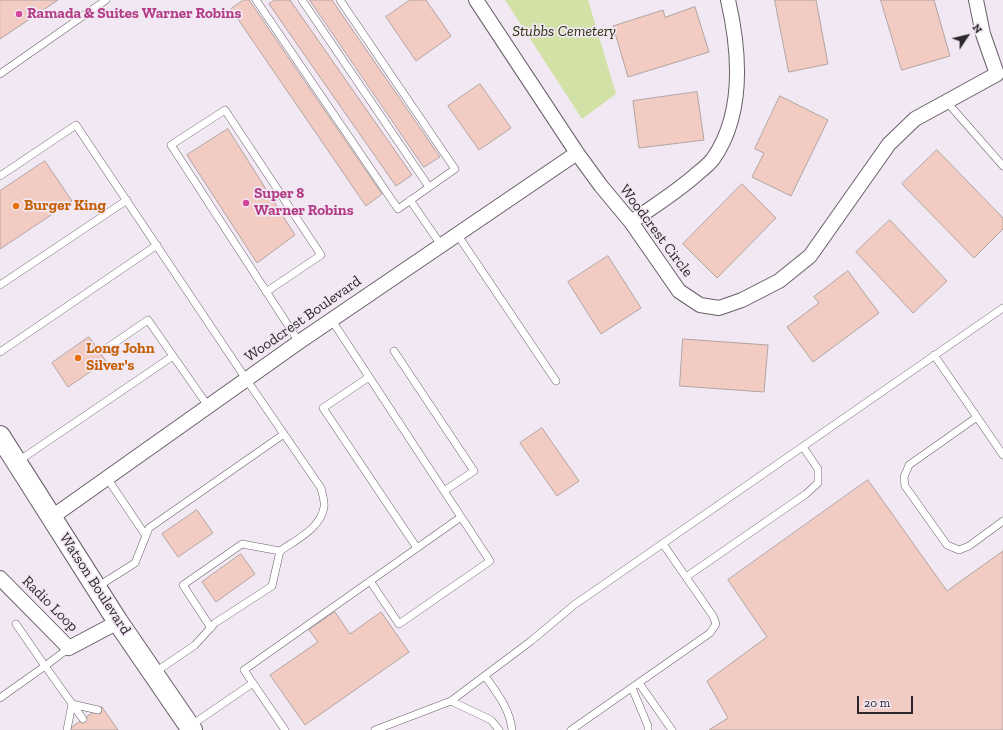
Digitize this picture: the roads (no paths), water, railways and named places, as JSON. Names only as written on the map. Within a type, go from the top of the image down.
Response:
[{"type":"main road","name":"Watson Boulevard","points":[[0,436],[118,622],[190,728]]},
{"type":"street","name":"Woodcrest Circle","points":[[476,0],[577,153],[601,186],[631,222],[679,291],[700,306],[719,308],[742,300],[779,281],[810,256],[889,144],[915,119],[1000,72],[983,34],[976,0]]},
{"type":"street","points":[[631,222],[684,185],[713,160],[729,130],[736,94],[738,55],[728,0]]},
{"type":"street","name":"Woodcrest Boulevard","points":[[52,517],[331,319],[577,153]]},
{"type":"street","name":"Radio Loop","points":[[2,584],[70,648],[118,622]]},
{"type":"lane","points":[[0,74],[106,0]]},
{"type":"lane","points":[[256,0],[398,209],[455,169],[340,0]]},
{"type":"lane","points":[[302,0],[429,187]]},
{"type":"lane","points":[[946,101],[1003,166]]},
{"type":"lane","points":[[266,292],[321,255],[225,110],[171,145],[298,342]]},
{"type":"lane","points":[[0,176],[76,125],[321,488],[324,506],[318,522],[280,551],[272,586],[215,623],[195,645],[153,673]]},
{"type":"lane","points":[[0,285],[127,200]]},
{"type":"lane","points":[[410,200],[442,245]]},
{"type":"lane","points":[[457,234],[556,381]]},
{"type":"lane","points":[[0,352],[157,245]]},
{"type":"lane","points":[[375,730],[451,701],[531,641],[574,605],[1003,308]]},
{"type":"lane","points":[[331,319],[490,561],[399,624],[370,581]]},
{"type":"lane","points":[[107,348],[148,320],[208,406]]},
{"type":"lane","points":[[394,351],[474,471],[444,491]]},
{"type":"lane","points":[[934,355],[1003,455]]},
{"type":"lane","points":[[17,462],[173,356]]},
{"type":"lane","points":[[369,377],[323,408],[417,548]]},
{"type":"lane","points":[[977,417],[909,465],[904,477],[905,486],[948,545],[959,550],[969,546],[1003,522]]},
{"type":"lane","points":[[97,587],[135,563],[149,528],[284,434]]},
{"type":"lane","points":[[686,577],[806,494],[818,483],[818,468],[803,447]]},
{"type":"lane","points":[[107,478],[146,536]]},
{"type":"lane","points":[[285,730],[244,670],[461,517]]},
{"type":"lane","points":[[211,628],[183,586],[242,544],[280,551]]},
{"type":"lane","points":[[571,730],[710,633],[716,624],[713,616],[663,544]]},
{"type":"lane","points":[[16,624],[83,719]]},
{"type":"lane","points":[[0,698],[70,648]]},
{"type":"lane","points":[[485,676],[503,701],[511,721],[512,730]]},
{"type":"lane","points":[[639,682],[672,730]]},
{"type":"lane","points":[[190,728],[253,684]]},
{"type":"lane","points":[[632,688],[648,726],[648,730]]},
{"type":"lane","points":[[451,701],[491,720],[499,730]]},
{"type":"lane","points":[[72,704],[98,710]]},
{"type":"lane","points":[[67,730],[72,704]]},
{"type":"place","name":"Ramada & Suites Warner Robins","points":[[19,14]]},
{"type":"place","name":"Super 8 Warner Robins","points":[[246,203]]},
{"type":"place","name":"Burger King","points":[[16,206]]},
{"type":"place","name":"Long John Silver's","points":[[78,358]]},
{"type":"park label","name":"Stubbs Cemetery","points":[[564,32]]}]
